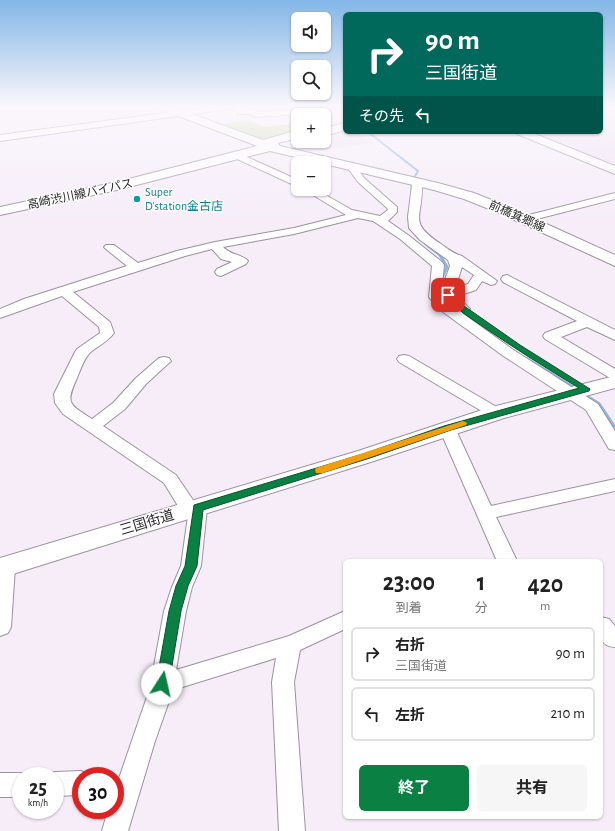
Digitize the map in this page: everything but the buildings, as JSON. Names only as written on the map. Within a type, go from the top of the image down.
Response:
[{"type":"main road","name":"高崎渋川線バイパス","points":[[0,211],[117,186],[238,156],[266,145]]},
{"type":"main road","name":"高崎渋川線バイパス","points":[[0,206],[112,183],[266,145]]},
{"type":"main road","name":"前橋箕郷線","points":[[266,145],[470,196],[526,219],[615,261]]},
{"type":"main road","name":"三国街道","points":[[2,567],[366,456],[496,413],[615,382]]},
{"type":"street","points":[[553,145],[615,170]]},
{"type":"street","points":[[238,156],[291,181]]},
{"type":"street","points":[[352,167],[361,180],[392,207],[392,212],[381,222]]},
{"type":"street","points":[[413,181],[417,185],[418,195],[413,223],[418,231],[440,250],[452,258],[458,259],[486,278],[472,287],[448,295]]},
{"type":"street","points":[[320,196],[348,212],[376,218],[424,253],[438,265],[435,297],[444,306],[507,352],[579,391]]},
{"type":"street","points":[[526,219],[615,196]]},
{"type":"street","points":[[0,314],[29,302],[64,292],[181,253],[294,231],[358,214]]},
{"type":"street","points":[[216,245],[224,256],[242,261],[221,272]]},
{"type":"street","points":[[110,247],[136,267]]},
{"type":"street","points":[[424,253],[440,250]]},
{"type":"street","points":[[452,258],[456,266],[448,288],[448,295],[454,302],[579,391],[592,407],[615,445]]},
{"type":"street","points":[[507,279],[615,336]]},
{"type":"street","points":[[64,292],[105,325],[107,333],[102,339],[82,352],[62,394],[63,403],[68,411],[170,479],[194,509],[191,566],[182,586],[175,611],[162,684],[124,779]]},
{"type":"street","points":[[587,322],[550,336],[615,375]]},
{"type":"street","points":[[404,359],[496,413]]},
{"type":"street","points":[[92,427],[119,406],[141,382],[164,361]]},
{"type":"street","points":[[447,428],[506,559]]},
{"type":"street","points":[[486,514],[615,485]]},
{"type":"street","points":[[0,627],[2,567]]},
{"type":"street","points":[[162,684],[290,645],[343,620]]},
{"type":"street","points":[[603,627],[612,638],[615,638]]},
{"type":"street","points":[[290,645],[282,682],[292,831]]},
{"type":"street","points":[[0,785],[12,785]]},
{"type":"street","points":[[115,831],[117,819]]},
{"type":"shaded area","points":[[331,145],[360,145],[308,152],[292,148],[331,148]]},
{"type":"shaded area","points":[[558,145],[615,145],[615,168]]},
{"type":"waterway","points":[[384,145],[418,171],[411,183],[412,190]]},
{"type":"waterway","points":[[409,214],[410,227],[418,237]]},
{"type":"waterway","points":[[426,244],[440,255],[447,267],[441,280]]},
{"type":"waterway","points":[[441,288],[443,297]]},
{"type":"waterway","points":[[443,296],[447,301]]},
{"type":"waterway","points":[[527,359],[576,389]]},
{"type":"waterway","points":[[583,394],[599,404],[615,428]]},
{"type":"slow traffic","points":[[320,470],[463,423]]},
{"type":"place","name":"Super D'station金古店","points":[[137,199]]},
{"type":"route","points":[[162,684],[175,611],[182,586],[191,566],[198,508],[366,456],[447,428],[496,413],[586,389],[517,346],[464,310],[448,295]]}]
